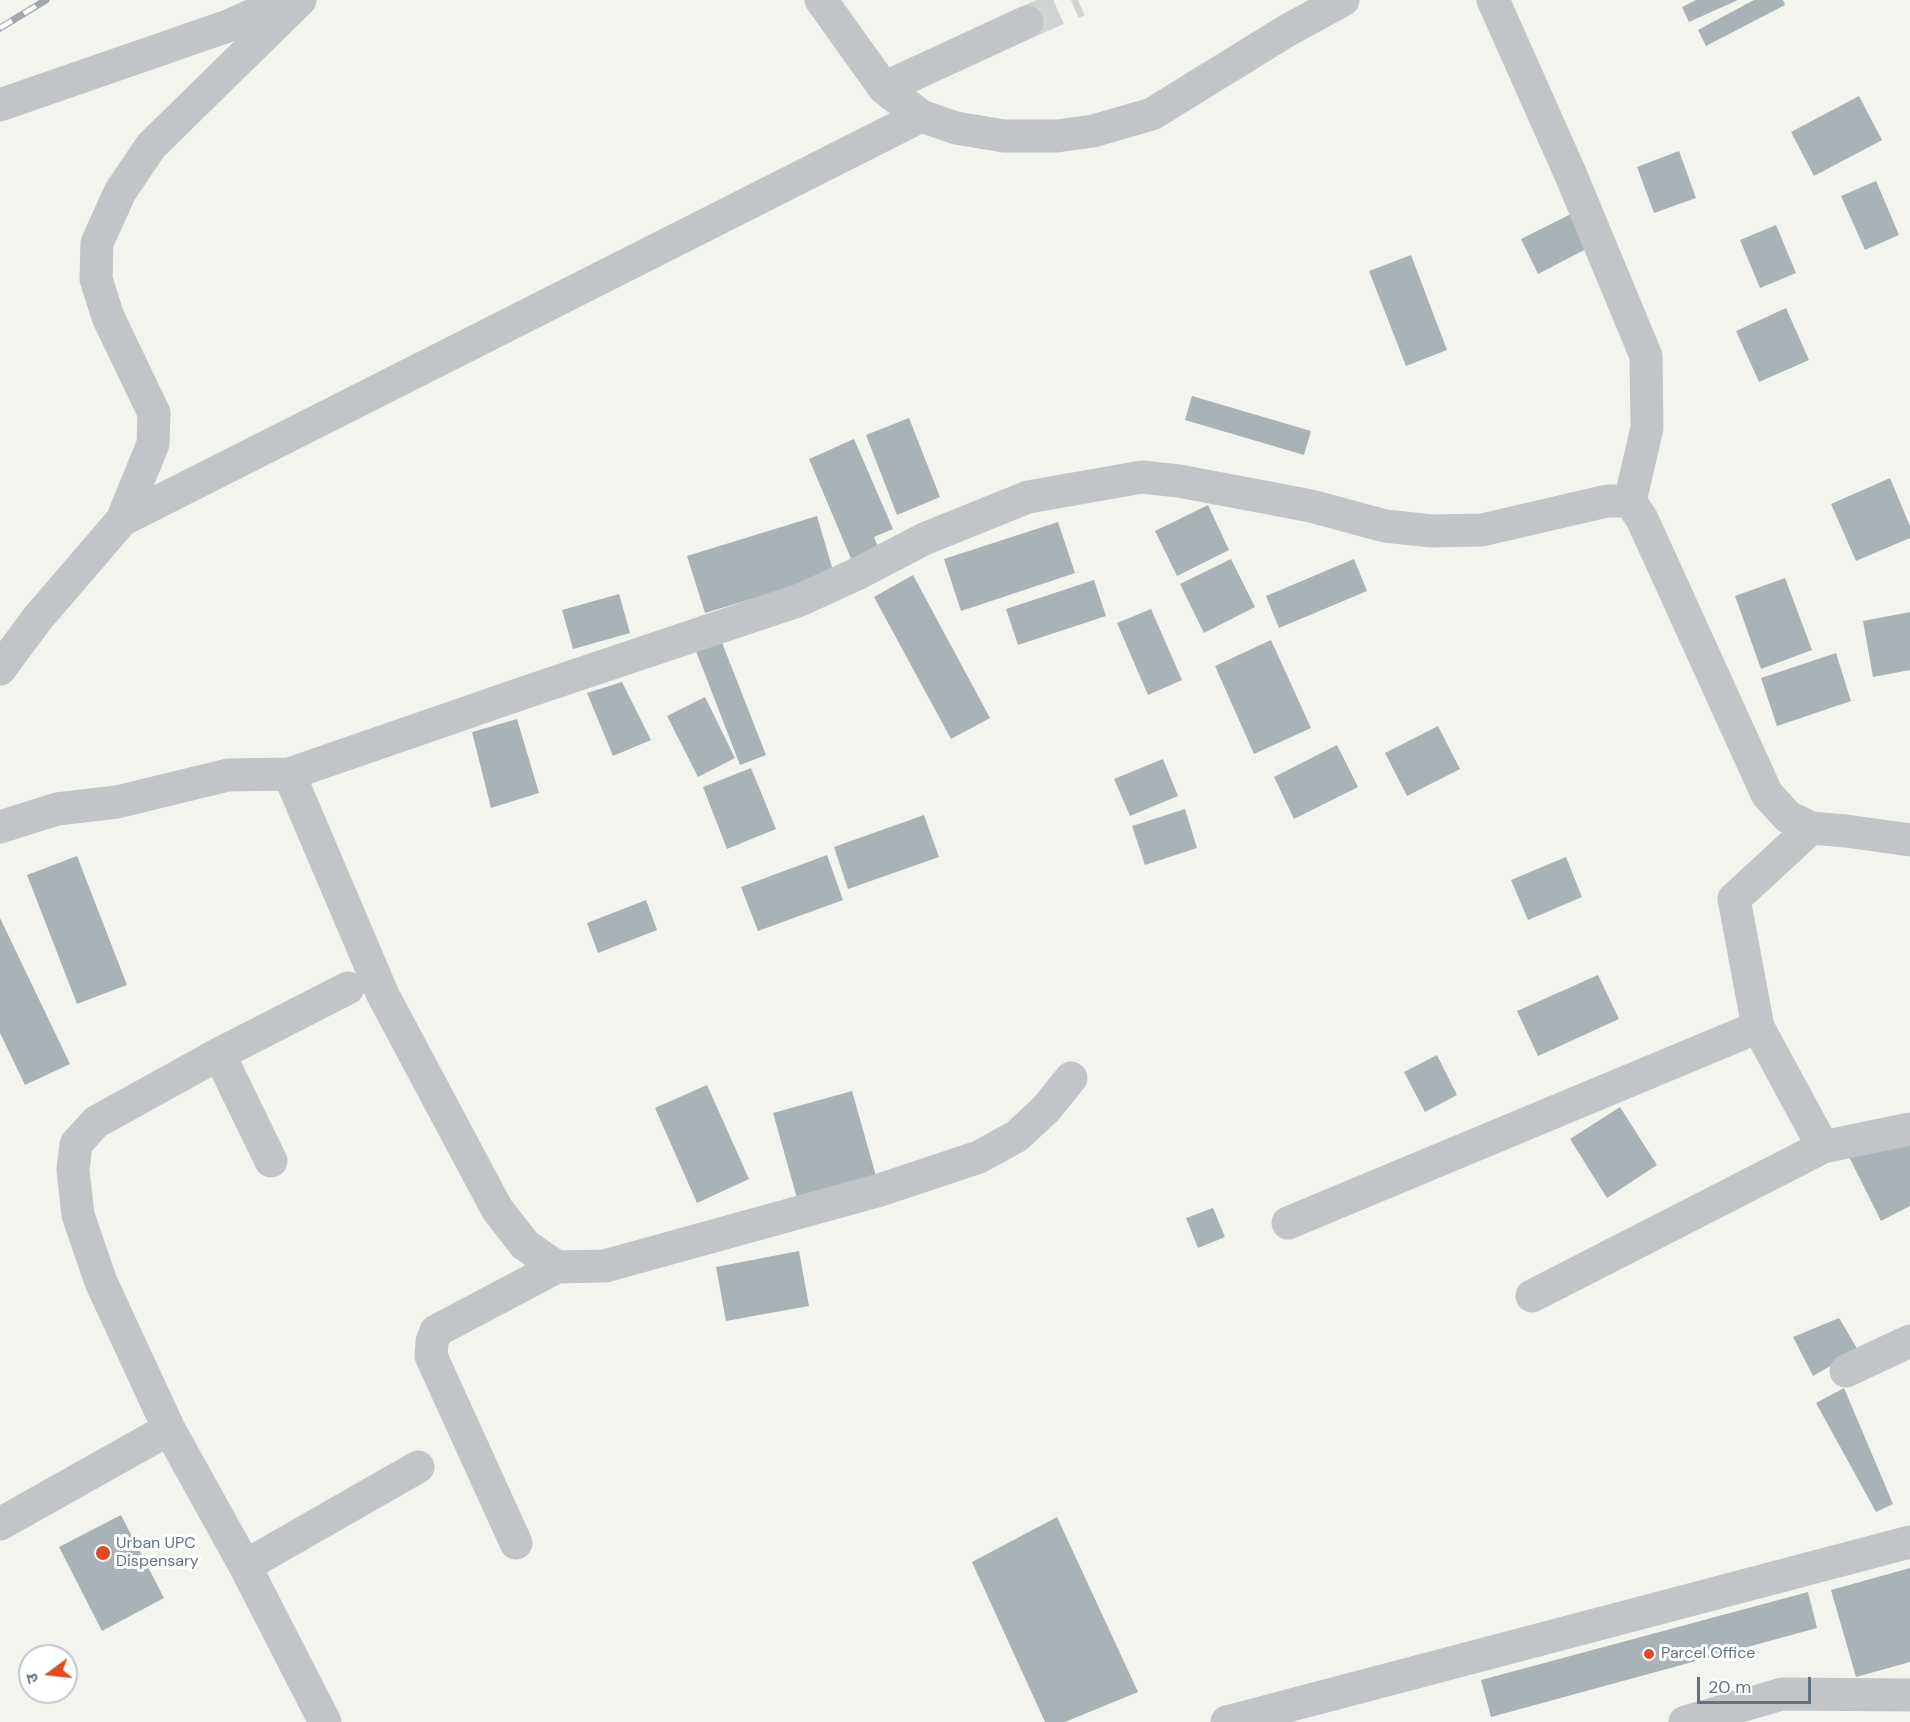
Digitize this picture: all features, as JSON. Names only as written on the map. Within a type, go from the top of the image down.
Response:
[{"type":"street","points":[[0,105],[228,26],[287,0]]},
{"type":"street","points":[[0,669],[38,619],[122,520],[153,444],[154,413],[108,317],[96,279],[97,243],[120,192],[151,146],[300,0]]},
{"type":"street","points":[[821,0],[884,88],[921,116],[956,128],[1004,136],[1057,136],[1093,131],[1152,114],[1288,30],[1343,0]]},
{"type":"street","points":[[1493,0],[1570,173],[1646,356],[1647,428],[1630,501],[1642,519],[1767,794],[1788,817],[1811,828],[1910,840]]},
{"type":"street","points":[[884,88],[1027,22]]},
{"type":"street","points":[[122,520],[921,116]]},
{"type":"street","points":[[0,827],[57,809],[117,802],[228,775],[289,774],[800,600],[859,573],[924,539],[1028,497],[1142,477],[1179,480],[1311,506],[1385,526],[1432,531],[1482,530],[1607,501],[1630,501]]},
{"type":"street","points":[[289,774],[383,995],[497,1209],[525,1245],[557,1267]]},
{"type":"street","points":[[1811,828],[1734,899],[1758,1027],[1823,1147]]},
{"type":"street","points":[[325,1722],[245,1566],[169,1429],[101,1282],[78,1215],[73,1170],[76,1144],[96,1122],[219,1054],[348,988]]},
{"type":"street","points":[[1288,1223],[1758,1027]]},
{"type":"street","points":[[219,1054],[271,1161]]},
{"type":"street","points":[[516,1543],[431,1356],[436,1331],[557,1267],[605,1266],[880,1190],[979,1157],[1017,1136],[1046,1109],[1071,1078]]},
{"type":"street","points":[[1532,1296],[1823,1147],[1910,1129]]},
{"type":"street","points":[[1846,1371],[1910,1341]]},
{"type":"street","points":[[0,1524],[169,1429]]},
{"type":"street","points":[[245,1566],[418,1467]]},
{"type":"street","points":[[1227,1722],[1910,1542]]},
{"type":"street","points":[[1685,1722],[1782,1694],[1910,1695]]},
{"type":"building","points":[[1696,0],[1738,0],[1689,22],[1682,7]]},
{"type":"building","points":[[1754,0],[1783,0],[1785,5],[1706,46],[1698,30]]},
{"type":"building","points":[[1859,96],[1882,140],[1814,176],[1791,132]]},
{"type":"building","points":[[1679,151],[1696,198],[1654,213],[1637,167]]},
{"type":"building","points":[[1876,181],[1899,235],[1865,250],[1841,196]]},
{"type":"building","points":[[1575,212],[1592,246],[1538,274],[1521,239]]},
{"type":"building","points":[[1776,225],[1796,273],[1760,288],[1740,240]]},
{"type":"building","points":[[1411,255],[1447,350],[1406,366],[1369,271]]},
{"type":"building","points":[[1786,308],[1809,360],[1759,382],[1736,331]]},
{"type":"building","points":[[1192,396],[1311,431],[1304,455],[1185,420]]},
{"type":"building","points":[[909,418],[940,497],[897,515],[866,435]]},
{"type":"building","points":[[854,439],[893,529],[874,537],[879,549],[852,561],[809,459]]},
{"type":"building","points":[[1890,478],[1910,526],[1910,538],[1856,561],[1831,504]]},
{"type":"building","points":[[1208,505],[1229,550],[1177,576],[1155,531]]},
{"type":"building","points":[[817,516],[834,574],[705,613],[687,556]]},
{"type":"building","points":[[1058,522],[1075,573],[961,611],[944,559]]},
{"type":"building","points":[[1231,559],[1255,607],[1204,633],[1180,584]]},
{"type":"building","points":[[1354,559],[1367,591],[1279,628],[1266,596]]},
{"type":"building","points":[[913,575],[990,718],[951,739],[874,597]]},
{"type":"building","points":[[1785,578],[1812,650],[1761,669],[1735,596]]},
{"type":"building","points":[[1094,580],[1106,616],[1018,645],[1006,609]]},
{"type":"building","points":[[619,594],[630,633],[573,649],[562,610]]},
{"type":"building","points":[[1151,609],[1182,680],[1148,695],[1117,623]]},
{"type":"building","points":[[1910,612],[1910,670],[1873,677],[1863,621]]},
{"type":"building","points":[[721,640],[766,755],[740,765],[694,646]]},
{"type":"building","points":[[1271,640],[1311,728],[1254,754],[1215,666]]},
{"type":"building","points":[[1836,653],[1851,701],[1777,726],[1761,678]]},
{"type":"building","points":[[622,682],[651,740],[613,756],[587,693]]},
{"type":"building","points":[[705,697],[735,758],[698,777],[667,716]]},
{"type":"building","points":[[517,719],[539,793],[491,808],[472,732]]},
{"type":"building","points":[[1438,726],[1460,769],[1407,796],[1385,753]]},
{"type":"building","points":[[1337,745],[1358,787],[1294,819],[1274,777]]},
{"type":"building","points":[[1163,759],[1178,796],[1130,816],[1114,779]]},
{"type":"building","points":[[751,768],[776,829],[727,849],[703,787]]},
{"type":"building","points":[[1185,809],[1197,848],[1145,865],[1132,826]]},
{"type":"building","points":[[924,815],[939,857],[848,889],[834,847]]},
{"type":"building","points":[[827,855],[843,900],[758,931],[741,887]]},
{"type":"building","points":[[77,856],[127,985],[77,1004],[27,875]]},
{"type":"building","points":[[1566,857],[1582,897],[1528,920],[1511,880]]},
{"type":"building","points":[[646,900],[657,930],[598,953],[587,923]]},
{"type":"building","points":[[0,918],[70,1064],[25,1085],[0,1033]]},
{"type":"building","points":[[1598,975],[1619,1019],[1538,1056],[1517,1011]]},
{"type":"building","points":[[1437,1055],[1457,1095],[1425,1112],[1404,1072]]},
{"type":"building","points":[[707,1085],[749,1179],[697,1203],[655,1108]]},
{"type":"building","points":[[852,1091],[876,1176],[797,1198],[773,1113]]},
{"type":"building","points":[[1620,1107],[1657,1165],[1607,1198],[1570,1139]]},
{"type":"building","points":[[1910,1144],[1910,1206],[1881,1221],[1849,1157]]},
{"type":"building","points":[[1213,1208],[1225,1237],[1198,1248],[1186,1218]]},
{"type":"building","points":[[799,1251],[809,1306],[726,1321],[716,1267]]},
{"type":"building","points":[[1839,1318],[1858,1350],[1813,1376],[1793,1337]]},
{"type":"building","points":[[1844,1388],[1893,1504],[1876,1512],[1816,1403]]},
{"type":"building","points":[[121,1515],[164,1598],[102,1631],[59,1547]]},
{"type":"building","points":[[1057,1517],[1138,1692],[1065,1722],[1045,1722],[972,1562]]},
{"type":"building","points":[[1910,1568],[1910,1662],[1856,1677],[1831,1590]]},
{"type":"building","name":"Parcel Office","points":[[1808,1592],[1817,1628],[1491,1717],[1481,1680]]},
{"type":"tunnel","points":[[1027,22],[1078,0]]},
{"type":"railway","points":[[0,28],[46,0]]},
{"type":"place","name":"Urban UPC Dispensary","points":[[103,1553]]},
{"type":"place","name":"Parcel Office","points":[[1649,1654]]}]
